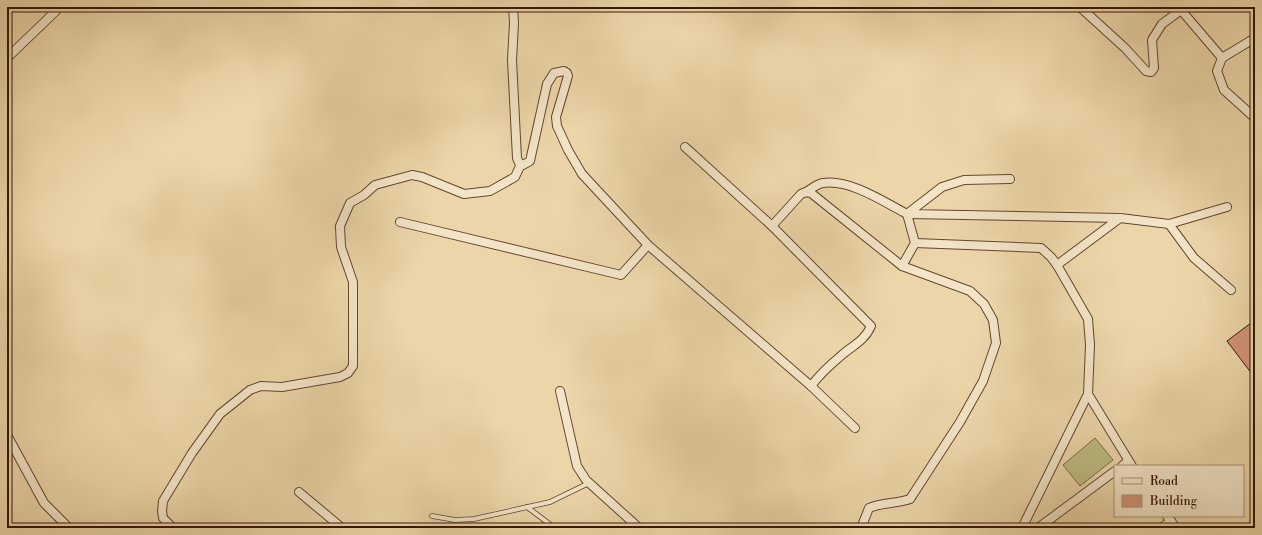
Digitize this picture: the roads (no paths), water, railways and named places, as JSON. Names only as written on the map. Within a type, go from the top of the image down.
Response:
[{"type":"street","points":[[7,58],[60,7]]},
{"type":"street","points":[[513,7],[514,23],[512,60],[517,158],[521,164]]},
{"type":"street","points":[[1080,7],[1125,48],[1146,71],[1151,72],[1154,68],[1152,40],[1162,24],[1183,9],[1222,58]]},
{"type":"street","points":[[1255,38],[1222,58],[1217,72],[1224,90],[1255,118]]},
{"type":"street","points":[[521,164],[529,163],[532,158],[547,84],[554,73],[564,71],[568,76],[556,117],[557,126],[568,150],[582,174],[648,245],[811,386],[855,428]]},
{"type":"street","points":[[685,147],[772,226],[871,326],[860,342],[828,368],[811,386]]},
{"type":"street","points":[[173,528],[163,518],[163,501],[192,453],[220,414],[250,390],[261,386],[282,387],[340,377],[348,373],[354,366],[353,282],[341,247],[340,226],[350,203],[364,195],[375,185],[412,175],[422,177],[464,194],[485,192],[515,177],[521,164]]},
{"type":"street","points":[[907,214],[942,188],[964,180],[1010,179]]},
{"type":"street","points":[[772,226],[801,194],[822,183],[835,183],[858,189],[907,214],[1120,218],[1169,224],[1227,207]]},
{"type":"street","points":[[806,192],[811,194],[902,266],[970,291],[984,304],[993,320],[996,343],[983,381],[960,422],[910,499],[899,503],[880,503],[869,508],[861,528]]},
{"type":"street","points":[[902,266],[915,243],[907,214]]},
{"type":"street","points":[[1057,265],[1120,218]]},
{"type":"street","points":[[400,222],[621,275],[648,245]]},
{"type":"street","points":[[1169,224],[1194,258],[1231,290]]},
{"type":"street","points":[[915,243],[1041,248],[1057,265],[1088,319],[1090,345],[1088,394],[1022,528]]},
{"type":"street","points":[[560,391],[577,466],[590,483],[639,528]]},
{"type":"street","points":[[1088,394],[1127,464]]},
{"type":"street","points":[[7,435],[44,503],[68,528]]},
{"type":"street","points":[[1038,528],[1114,472]]},
{"type":"street","points":[[299,492],[342,528]]},
{"type":"street","points":[[1161,528],[1172,522]]},
{"type":"lane","points":[[432,516],[465,520],[550,502],[590,483]]},
{"type":"lane","points":[[527,507],[555,528]]}]
